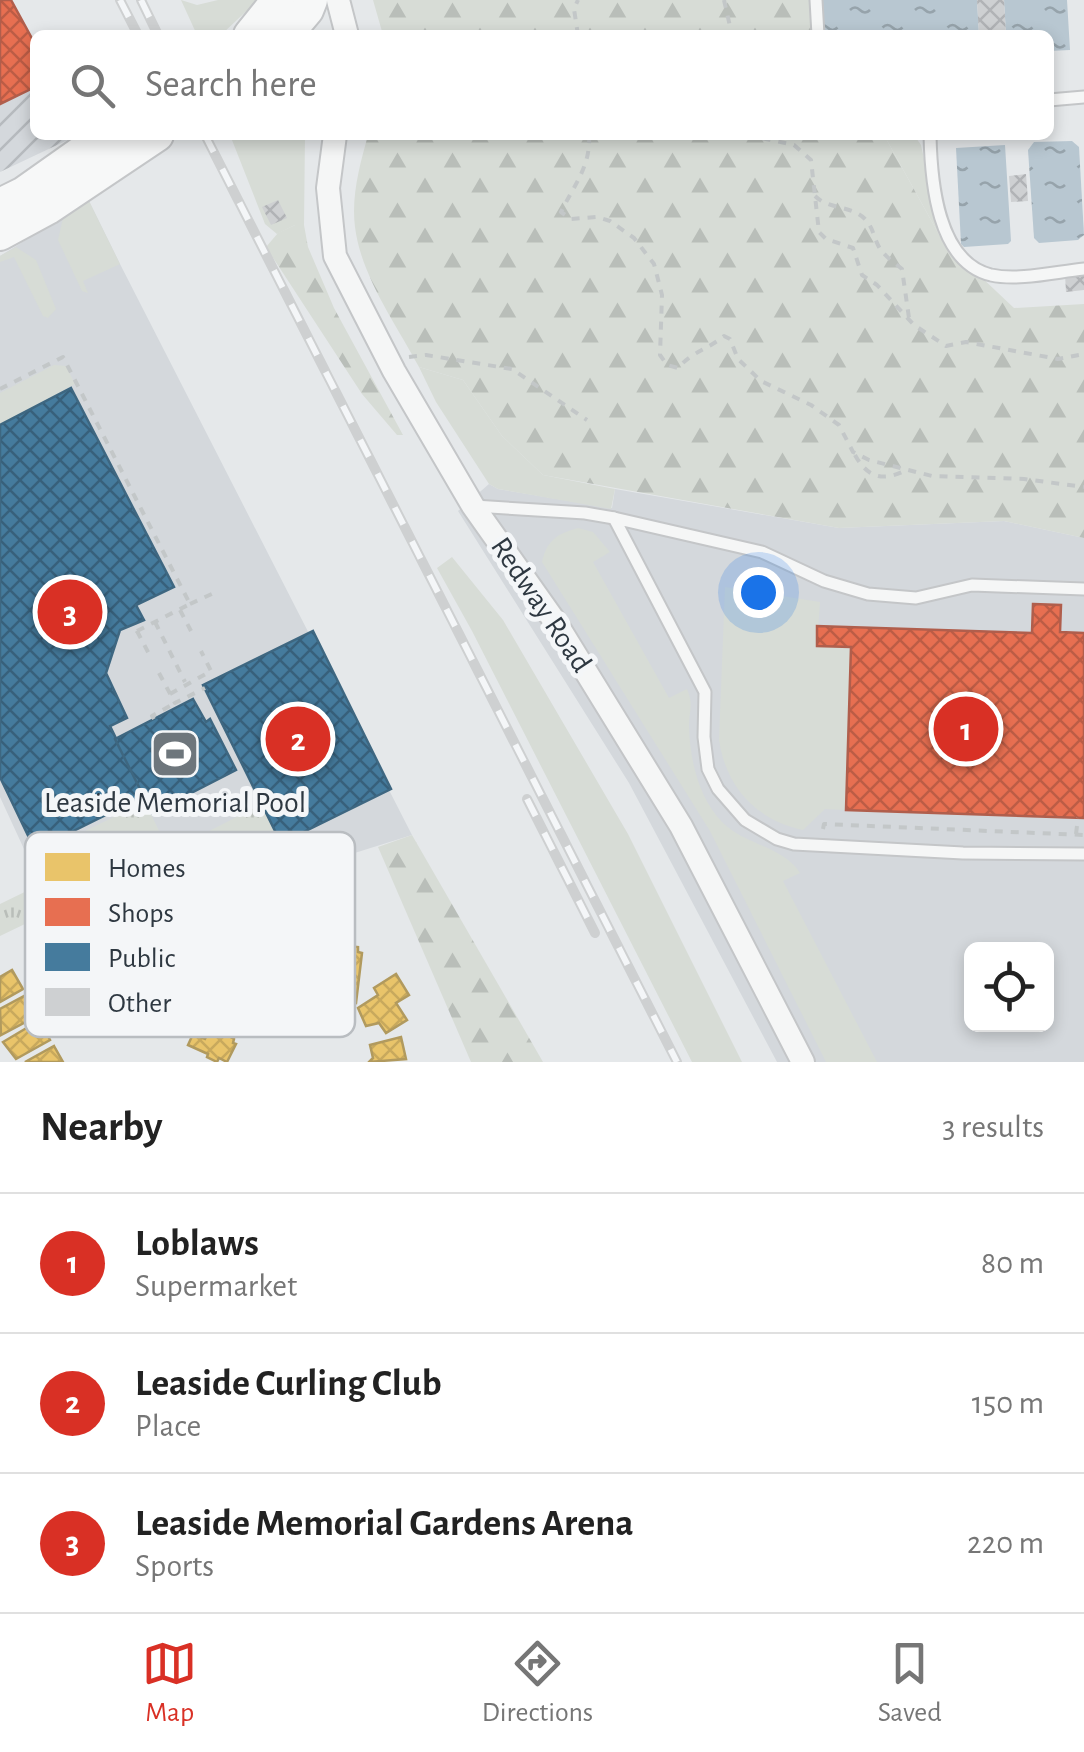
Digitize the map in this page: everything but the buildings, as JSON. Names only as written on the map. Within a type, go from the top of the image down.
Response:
[{"type":"main road","points":[[254,30],[278,0]]},
{"type":"main road","points":[[290,30],[311,0]]},
{"type":"main road","points":[[0,205],[24,193],[99,140]]},
{"type":"main road","points":[[0,234],[48,208],[150,140]]},
{"type":"street","points":[[338,0],[347,30]]},
{"type":"street","name":"Redway Road","points":[[335,140],[328,188],[335,256],[473,506],[556,623],[681,826],[804,1062]]},
{"type":"lane","points":[[816,0],[818,30]]},
{"type":"lane","points":[[1054,100],[1084,97]]},
{"type":"lane","points":[[931,140],[938,207],[944,228],[965,263],[995,276],[1084,270]]},
{"type":"lane","points":[[473,506],[614,518],[762,552],[824,580],[868,594],[916,598],[972,586],[1084,589]]},
{"type":"lane","points":[[614,518],[705,692],[708,768],[718,789],[745,820],[794,844],[964,853],[1084,854]]},
{"type":"path","points":[[577,30],[574,9],[578,0]]},
{"type":"path","points":[[724,0],[731,30]]},
{"type":"path","points":[[589,140],[590,151],[581,178],[560,212],[571,219],[597,217],[610,221],[634,238],[654,264],[662,294],[660,355],[667,365],[678,368],[693,352],[710,347],[724,336],[730,338],[738,359],[761,380],[839,425],[868,474],[890,477],[908,469]]},
{"type":"path","points":[[770,140],[794,145],[811,160],[819,232],[826,239],[853,248],[862,275],[929,337],[946,346],[966,342],[1058,358],[1084,354]]},
{"type":"path","points":[[814,195],[822,204],[863,217],[880,250],[902,269],[909,318]]},
{"type":"path","points":[[390,361],[426,355],[512,369],[588,420]]},
{"type":"path","points":[[0,389],[63,358],[190,604]]},
{"type":"path","points":[[854,452],[869,460],[932,476],[1024,479],[1084,487]]},
{"type":"path","points":[[137,630],[216,592]]},
{"type":"path","points":[[180,610],[191,631]]},
{"type":"path","points":[[155,622],[185,682]]},
{"type":"path","points":[[134,624],[149,654]]},
{"type":"path","points":[[170,694],[212,672],[201,652]]},
{"type":"path","points":[[159,673],[175,703]]},
{"type":"path","points":[[154,719],[152,716],[206,688]]},
{"type":"path","points":[[820,844],[824,824],[1084,835]]},
{"type":"shaded area","points":[[0,0],[30,52],[30,140],[68,140],[0,172]]},
{"type":"shaded area","points":[[89,201],[412,835],[355,853],[355,832],[25,832],[25,851],[0,797],[0,256]]},
{"type":"shaded area","points":[[489,484],[498,489],[612,508],[615,489],[839,528],[1004,521],[1084,538],[1084,1062],[777,1062],[629,783],[458,511]]},
{"type":"green space","points":[[181,0],[197,5],[218,0],[258,0],[226,30],[195,30]]},
{"type":"green space","points":[[373,0],[810,0],[812,30],[382,30]]},
{"type":"green space","points":[[232,140],[305,140],[304,225],[277,234],[265,224]]},
{"type":"green space","points":[[367,140],[887,140],[942,240],[1014,308],[1084,304],[1084,538],[1004,521],[839,528],[543,475],[502,436],[463,380],[419,367],[364,264],[354,215]]},
{"type":"green space","points":[[887,140],[918,140],[921,145],[942,240]]},
{"type":"green space","points":[[89,201],[120,264],[83,281],[88,293],[82,291],[58,240],[63,218]]},
{"type":"green space","points":[[304,225],[308,247],[334,308],[403,435],[397,435],[362,394],[266,247],[278,233]]},
{"type":"green space","points":[[16,247],[36,260],[56,309],[48,318],[43,316],[14,257],[0,262],[0,256]]},
{"type":"green space","points":[[54,365],[66,366],[75,384],[0,425],[0,393]]},
{"type":"green space","points":[[419,367],[463,380],[502,436],[543,475],[615,489],[611,509],[498,489],[489,484],[436,402]]},
{"type":"green space","points":[[578,528],[593,532],[610,552],[593,562],[669,698],[687,689],[691,704],[691,752],[701,789],[714,812],[731,829],[784,857],[800,873],[783,881],[877,1062],[826,1062],[710,831],[542,562],[554,539]]},
{"type":"green space","points":[[452,557],[503,620],[628,834],[742,1062],[692,1062],[437,568]]},
{"type":"green space","points":[[725,587],[820,602],[817,645],[851,647],[846,810],[825,809],[803,830],[758,810],[736,786],[723,757],[719,740]]},
{"type":"green space","points":[[145,802],[160,832],[83,832]]},
{"type":"green space","points":[[262,804],[276,832],[207,832]]},
{"type":"green space","points":[[412,835],[543,1062],[471,1062],[378,847]]},
{"type":"green space","points":[[25,892],[25,924],[0,936],[0,904]]},
{"type":"water","points":[[822,0],[977,0],[979,30],[824,30]]},
{"type":"water","points":[[1004,0],[1067,0],[1070,50],[1054,51],[1054,30],[1006,30]]},
{"type":"water","points":[[1072,141],[1079,147],[1084,235],[1078,240],[1039,243],[1034,238],[1028,150],[1034,142]]},
{"type":"water","points":[[1005,145],[1011,241],[964,247],[956,148]]},
{"type":"railway","points":[[120,0],[135,30]]},
{"type":"railway","points":[[141,0],[156,30]]},
{"type":"railway","points":[[208,140],[677,1062]]},
{"type":"railway","points":[[527,799],[595,933]]},
{"type":"place","name":"Leaside Memorial Gardens Arena","points":[[70,612]]},
{"type":"place","name":"Loblaws","points":[[966,729]]},
{"type":"place","name":"Leaside Curling Club","points":[[298,739]]},
{"type":"place","name":"Leaside Memorial Pool","points":[[175,754]]}]
